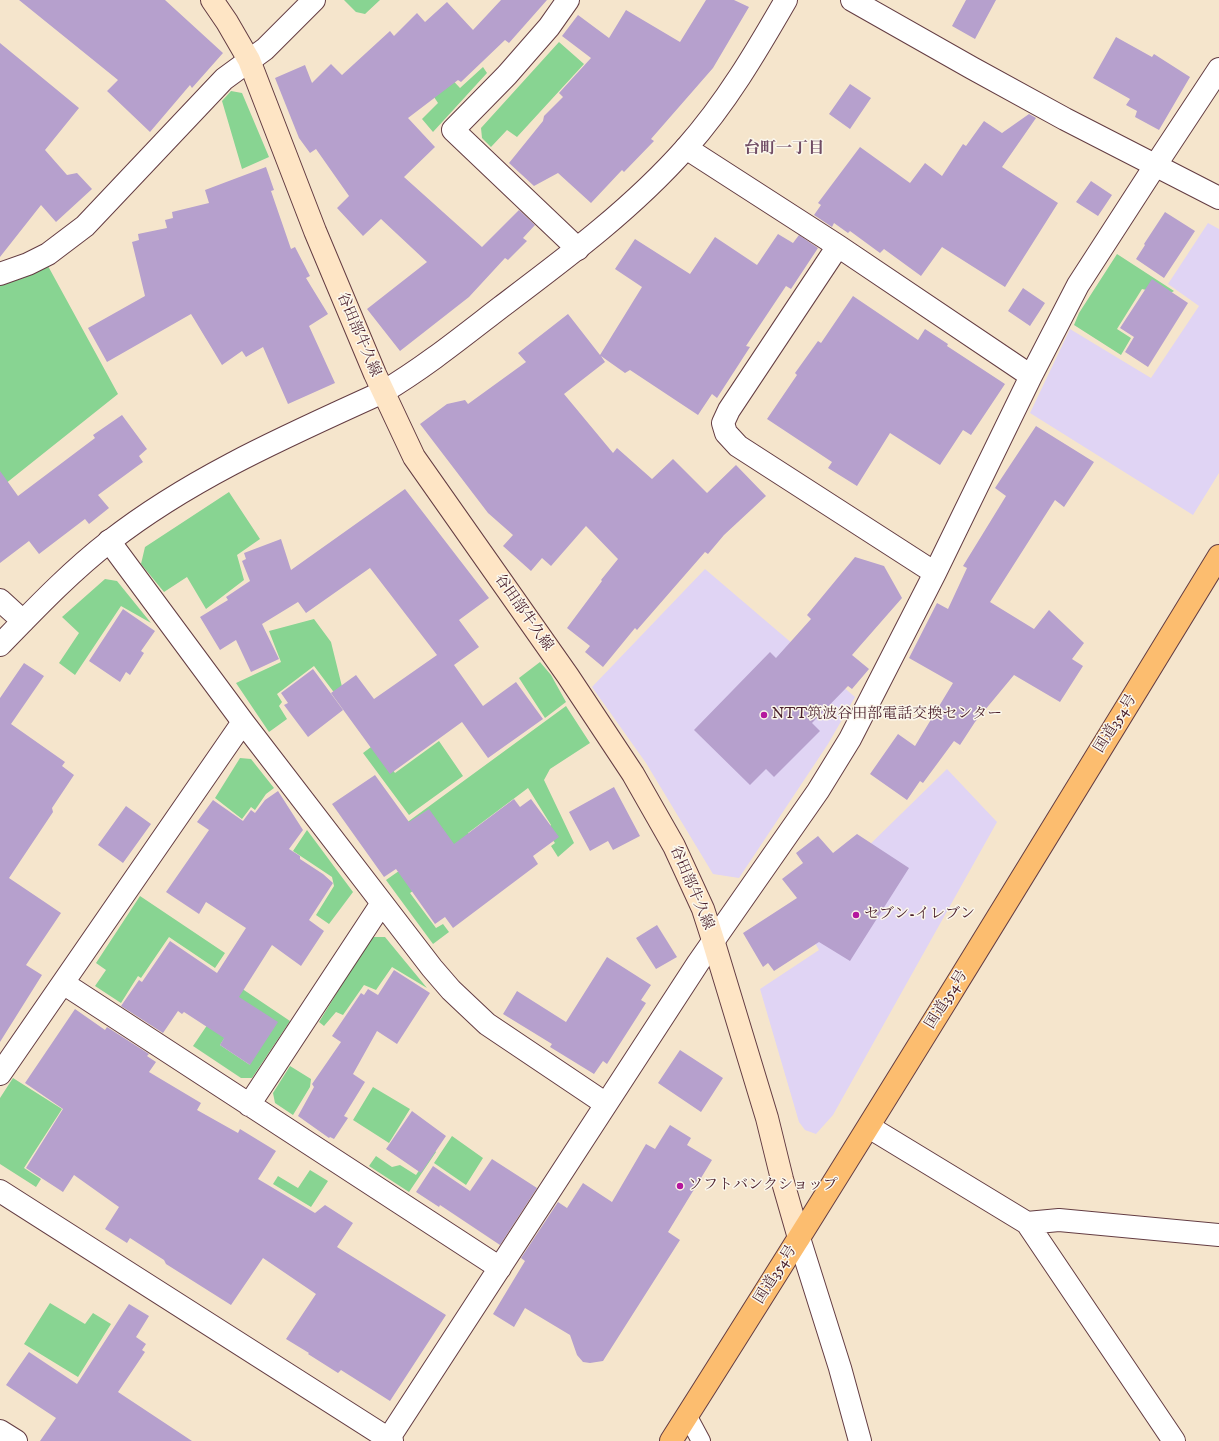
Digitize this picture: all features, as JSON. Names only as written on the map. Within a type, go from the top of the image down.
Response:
[{"type":"highway","name":"国道354号","points":[[670,1441],[869,1126],[1219,556]]},
{"type":"main road","name":"谷田部牛久線","points":[[212,0],[227,22],[249,60],[315,232],[383,392],[414,457],[568,676],[633,774],[674,846],[703,909],[714,940],[767,1118],[782,1179],[799,1238]]},
{"type":"street","points":[[0,274],[28,264],[48,254],[85,226],[224,79],[265,49],[314,0]]},
{"type":"street","points":[[568,0],[549,27],[507,75],[453,130],[578,249]]},
{"type":"street","points":[[0,645],[68,577],[109,541],[142,518],[201,480],[254,452],[383,392],[435,358],[578,249],[636,199],[686,148],[716,111],[746,69],[786,0]]},
{"type":"street","points":[[852,0],[992,79],[1155,166],[1219,198]]},
{"type":"street","points":[[0,1191],[389,1440],[714,940],[818,791],[850,740],[935,573],[1031,376],[1078,285],[1219,70]]},
{"type":"street","points":[[686,148],[838,246],[1031,376]]},
{"type":"street","points":[[838,246],[729,410],[723,423],[724,428],[726,433],[738,446],[935,573]]},
{"type":"street","points":[[109,541],[243,722],[432,968],[451,990],[470,1010],[503,1036],[606,1104]]},
{"type":"street","points":[[0,600],[23,621]]},
{"type":"street","points":[[0,1074],[243,722]]},
{"type":"street","points":[[249,1105],[382,903]]},
{"type":"street","points":[[63,983],[500,1268]]},
{"type":"street","points":[[869,1126],[1027,1223],[1174,1441]]},
{"type":"street","points":[[1027,1223],[1059,1220],[1219,1236]]},
{"type":"street","points":[[799,1238],[840,1368],[860,1441]]},
{"type":"street","points":[[0,1431],[16,1441]]},
{"type":"lane","points":[[687,1415],[701,1441]]},
{"type":"shaded area","points":[[1208,223],[1219,229],[1219,473],[1193,515],[1030,413],[1070,329],[1151,378],[1199,306],[1168,284]]},
{"type":"shaded area","points":[[705,569],[855,697],[828,744],[739,878],[713,874],[646,763],[592,687]]},
{"type":"shaded area","points":[[947,769],[997,822],[833,1115],[816,1134],[805,1130],[799,1122],[760,989],[819,950],[793,905],[857,857]]},
{"type":"green space","points":[[344,0],[380,0],[365,14],[356,12]]},
{"type":"green space","points":[[559,42],[584,64],[517,137],[507,130],[491,147],[482,138],[481,128]]},
{"type":"green space","points":[[483,67],[487,73],[433,132],[422,119],[438,103],[434,97],[446,73],[460,88]]},
{"type":"green space","points":[[231,91],[242,93],[269,157],[242,169],[222,101]]},
{"type":"green space","points":[[1117,254],[1174,291],[1167,295],[1142,289],[1117,329],[1131,338],[1121,355],[1074,325],[1079,313]]},
{"type":"green space","points":[[48,266],[118,394],[0,488],[0,285]]},
{"type":"green space","points":[[229,492],[260,539],[237,555],[244,580],[206,609],[187,577],[164,592],[141,564],[145,547]]},
{"type":"green space","points":[[105,579],[117,581],[151,623],[121,606],[75,675],[59,663],[79,633],[62,617]]},
{"type":"green space","points":[[314,619],[331,642],[348,711],[314,666],[277,694],[282,702],[279,706],[287,719],[269,732],[236,683],[281,662],[269,631]]},
{"type":"green space","points":[[540,662],[551,675],[566,702],[545,718],[519,678]]},
{"type":"green space","points":[[566,706],[590,743],[550,769],[544,780],[574,843],[558,857],[551,846],[555,843],[546,831],[551,825],[528,788],[468,833],[483,855],[423,884],[410,893],[436,928],[443,924],[449,932],[433,944],[386,880],[416,859],[398,829]]},
{"type":"green space","points":[[439,741],[463,776],[409,815],[363,753],[375,744],[395,773]]},
{"type":"green space","points":[[240,758],[251,759],[274,788],[266,794],[255,810],[251,807],[242,819],[215,798]]},
{"type":"green space","points":[[307,830],[353,892],[329,924],[316,915],[334,886],[332,877],[293,851]]},
{"type":"green space","points":[[140,896],[225,953],[215,968],[169,937],[141,978],[138,976],[121,1003],[95,986],[106,970],[96,963]]},
{"type":"green space","points":[[371,937],[385,937],[427,988],[392,967],[376,990],[364,985],[343,1015],[336,1012],[324,1026],[319,1022]]},
{"type":"green space","points":[[235,984],[290,1021],[252,1078],[241,1078],[193,1046]],"holes":[[[230,1029],[250,1065],[220,1045]]]},
{"type":"green space","points":[[290,1066],[311,1079],[310,1087],[293,1115],[275,1103],[273,1093]]},
{"type":"green space","points":[[13,1078],[62,1109],[24,1168],[41,1179],[36,1187],[0,1164],[0,1098]]},
{"type":"green space","points":[[373,1087],[410,1109],[389,1143],[353,1120]]},
{"type":"green space","points":[[452,1136],[483,1158],[466,1185],[434,1163]]},
{"type":"green space","points":[[433,1149],[436,1152],[409,1192],[369,1166],[376,1156],[392,1167],[400,1165],[416,1175]]},
{"type":"green space","points":[[310,1170],[328,1181],[311,1207],[273,1184],[278,1176],[298,1188]]},
{"type":"green space","points":[[50,1303],[85,1324],[93,1313],[111,1324],[78,1377],[24,1344]]},
{"type":"building","points":[[19,0],[165,0],[223,53],[192,88],[190,85],[150,132],[107,91],[118,80]]},
{"type":"building","points":[[501,0],[547,0],[509,43],[505,40],[461,82],[458,80],[408,118],[435,147],[404,177],[482,247],[519,210],[535,225],[523,238],[527,241],[508,260],[505,258],[469,297],[400,351],[367,309],[427,262],[381,219],[363,236],[337,208],[349,196],[316,149],[310,153],[299,138],[275,78],[305,65],[312,83],[331,64],[342,75],[390,31],[394,36],[417,13],[425,22],[447,2],[473,30]]},
{"type":"building","points":[[706,0],[734,0],[749,7],[713,68],[651,139],[654,141],[624,172],[622,170],[591,203],[558,173],[534,186],[509,163],[543,121],[544,116],[563,97],[559,93],[591,58],[562,36],[578,15],[609,38],[626,10],[680,42]]},
{"type":"building","points":[[966,0],[996,0],[975,39],[952,26]]},
{"type":"building","points":[[1116,37],[1152,57],[1154,54],[1190,77],[1159,130],[1135,117],[1137,111],[1126,105],[1130,99],[1093,78]]},
{"type":"building","points":[[0,43],[79,108],[45,150],[67,175],[77,173],[92,189],[56,222],[41,205],[0,257]]},
{"type":"building","points":[[850,84],[871,98],[850,129],[829,114]]},
{"type":"building","points":[[1029,114],[1036,118],[1002,167],[1058,203],[1005,287],[942,247],[921,276],[884,249],[880,253],[850,231],[848,233],[834,223],[832,227],[814,215],[821,205],[818,203],[860,147],[910,183],[925,163],[942,176],[963,144],[966,146],[984,121],[1002,133]]},
{"type":"building","points":[[266,167],[274,190],[271,191],[291,249],[295,247],[310,276],[306,278],[328,314],[309,326],[335,383],[288,404],[263,347],[246,357],[242,351],[222,365],[191,314],[107,362],[88,328],[145,296],[132,242],[139,240],[138,234],[167,228],[165,220],[173,218],[172,212],[209,203],[205,190]]},
{"type":"building","points":[[1091,181],[1112,195],[1098,216],[1076,202]]},
{"type":"building","points":[[1165,212],[1195,231],[1164,278],[1136,259]]},
{"type":"building","points":[[778,234],[793,243],[799,235],[818,248],[791,289],[786,286],[746,346],[750,347],[717,398],[712,394],[698,415],[630,370],[625,373],[601,356],[605,362],[564,394],[613,453],[617,448],[652,479],[673,459],[707,493],[736,465],[766,496],[724,535],[708,554],[705,552],[637,630],[635,628],[603,667],[585,652],[590,646],[567,628],[618,559],[586,526],[551,566],[542,558],[531,571],[503,546],[513,535],[488,513],[420,424],[447,404],[465,400],[468,404],[526,362],[518,353],[568,314],[600,355],[642,287],[615,269],[635,239],[690,274],[715,237],[757,265]]},
{"type":"building","points":[[1152,279],[1188,303],[1148,367],[1125,352],[1134,337],[1120,328]]},
{"type":"building","points":[[1023,288],[1045,303],[1030,326],[1008,311]]},
{"type":"building","points":[[853,296],[918,340],[925,329],[948,344],[947,346],[1005,384],[971,435],[963,430],[940,465],[890,433],[857,486],[828,468],[832,462],[767,419],[797,375],[795,373],[818,341],[821,343]]},
{"type":"building","points":[[122,415],[147,449],[139,456],[143,462],[98,495],[109,508],[89,524],[85,519],[39,554],[29,541],[0,563],[0,471],[18,496],[95,438],[93,435]]},
{"type":"building","points":[[1036,426],[1094,462],[1064,507],[1055,500],[990,602],[1034,629],[1049,610],[1084,643],[1072,659],[1083,666],[1060,702],[1014,675],[975,722],[960,745],[954,741],[923,783],[920,781],[907,800],[870,774],[898,734],[915,746],[953,683],[909,658],[937,603],[948,609],[967,568],[963,566],[1006,496],[995,488]]},
{"type":"building","points":[[405,489],[489,598],[459,620],[479,647],[454,665],[483,706],[516,682],[543,719],[488,758],[462,722],[390,774],[331,693],[356,675],[374,699],[437,655],[370,568],[306,613],[298,602],[262,624],[279,659],[251,672],[236,640],[220,650],[200,617],[228,600],[226,597],[250,581],[242,561],[246,559],[244,553],[281,539],[291,570]]},
{"type":"building","points":[[855,557],[884,566],[902,598],[852,655],[869,669],[852,689],[848,686],[812,723],[820,731],[774,777],[766,769],[750,785],[694,730],[770,652],[776,658],[811,619],[807,615]]},
{"type":"building","points":[[123,609],[155,631],[141,651],[144,653],[130,675],[126,672],[120,682],[89,661]]},
{"type":"building","points":[[24,663],[44,676],[11,724],[65,762],[62,766],[74,775],[52,808],[53,812],[9,878],[61,913],[26,965],[42,975],[0,1042],[0,698]]},
{"type":"building","points":[[313,669],[343,710],[308,737],[284,705],[288,703],[281,693]]},
{"type":"building","points":[[375,775],[409,822],[429,809],[454,844],[514,799],[520,807],[531,799],[559,837],[533,856],[538,864],[453,928],[445,917],[435,924],[396,869],[384,877],[332,804]]},
{"type":"building","points":[[614,787],[640,836],[613,850],[608,841],[590,851],[569,812]]},
{"type":"building","points":[[278,791],[303,830],[289,849],[333,883],[309,920],[324,931],[301,966],[272,945],[239,997],[278,1022],[250,1065],[220,1045],[224,1038],[184,1012],[182,1014],[178,1011],[163,1033],[121,1006],[139,980],[142,982],[170,941],[217,973],[246,928],[206,902],[199,914],[166,892],[209,830],[197,822],[213,800],[243,821],[251,810],[255,813],[265,800]]},
{"type":"building","points":[[126,806],[151,824],[123,863],[98,845]]},
{"type":"building","points":[[857,834],[909,868],[850,961],[819,942],[774,971],[768,963],[763,967],[743,933],[797,898],[782,879],[803,863],[796,853],[818,836],[833,853]]},
{"type":"building","points":[[657,925],[677,957],[656,969],[636,938]]},
{"type":"building","points":[[607,957],[651,985],[641,1000],[646,1003],[607,1064],[603,1061],[594,1074],[550,1047],[552,1044],[503,1014],[517,991],[566,1022]]},
{"type":"building","points":[[394,970],[430,993],[397,1044],[377,1031],[353,1074],[365,1082],[344,1116],[348,1118],[334,1139],[329,1138],[298,1116],[314,1087],[312,1084],[341,1042],[332,1036],[361,993],[364,995],[368,989],[378,995]]},
{"type":"building","points":[[75,1009],[105,1030],[107,1027],[149,1054],[147,1056],[156,1062],[149,1072],[201,1103],[197,1110],[238,1133],[240,1129],[276,1151],[258,1179],[315,1213],[325,1205],[353,1223],[337,1247],[446,1315],[390,1401],[341,1370],[338,1373],[286,1339],[316,1294],[263,1258],[231,1305],[166,1264],[164,1260],[130,1238],[127,1243],[105,1229],[119,1207],[74,1175],[63,1192],[26,1168],[63,1109],[25,1083]]},
{"type":"building","points":[[680,1050],[723,1078],[701,1112],[658,1083]]},
{"type":"building","points":[[412,1111],[446,1136],[421,1173],[386,1149]]},
{"type":"building","points":[[670,1125],[691,1138],[687,1145],[712,1160],[668,1232],[680,1240],[603,1361],[590,1363],[583,1362],[577,1355],[570,1335],[525,1308],[514,1327],[493,1314],[525,1261],[521,1258],[558,1202],[567,1208],[583,1183],[612,1202],[646,1144],[655,1149]]},
{"type":"building","points":[[492,1159],[537,1188],[500,1245],[440,1205],[439,1207],[416,1192],[433,1166],[470,1191]]},
{"type":"building","points":[[129,1304],[149,1316],[136,1337],[146,1344],[142,1350],[145,1352],[118,1392],[192,1441],[40,1441],[56,1418],[6,1385],[29,1352],[77,1384]]},
{"type":"place","name":"NTT筑波谷田部電話交換センター","points":[[764,715]]},
{"type":"place","name":"セブン-イレブン","points":[[856,915]]},
{"type":"place","name":"ソフトバンクショップ","points":[[680,1186]]},
{"type":"district","name":"台町一丁目","points":[[784,150]]}]
